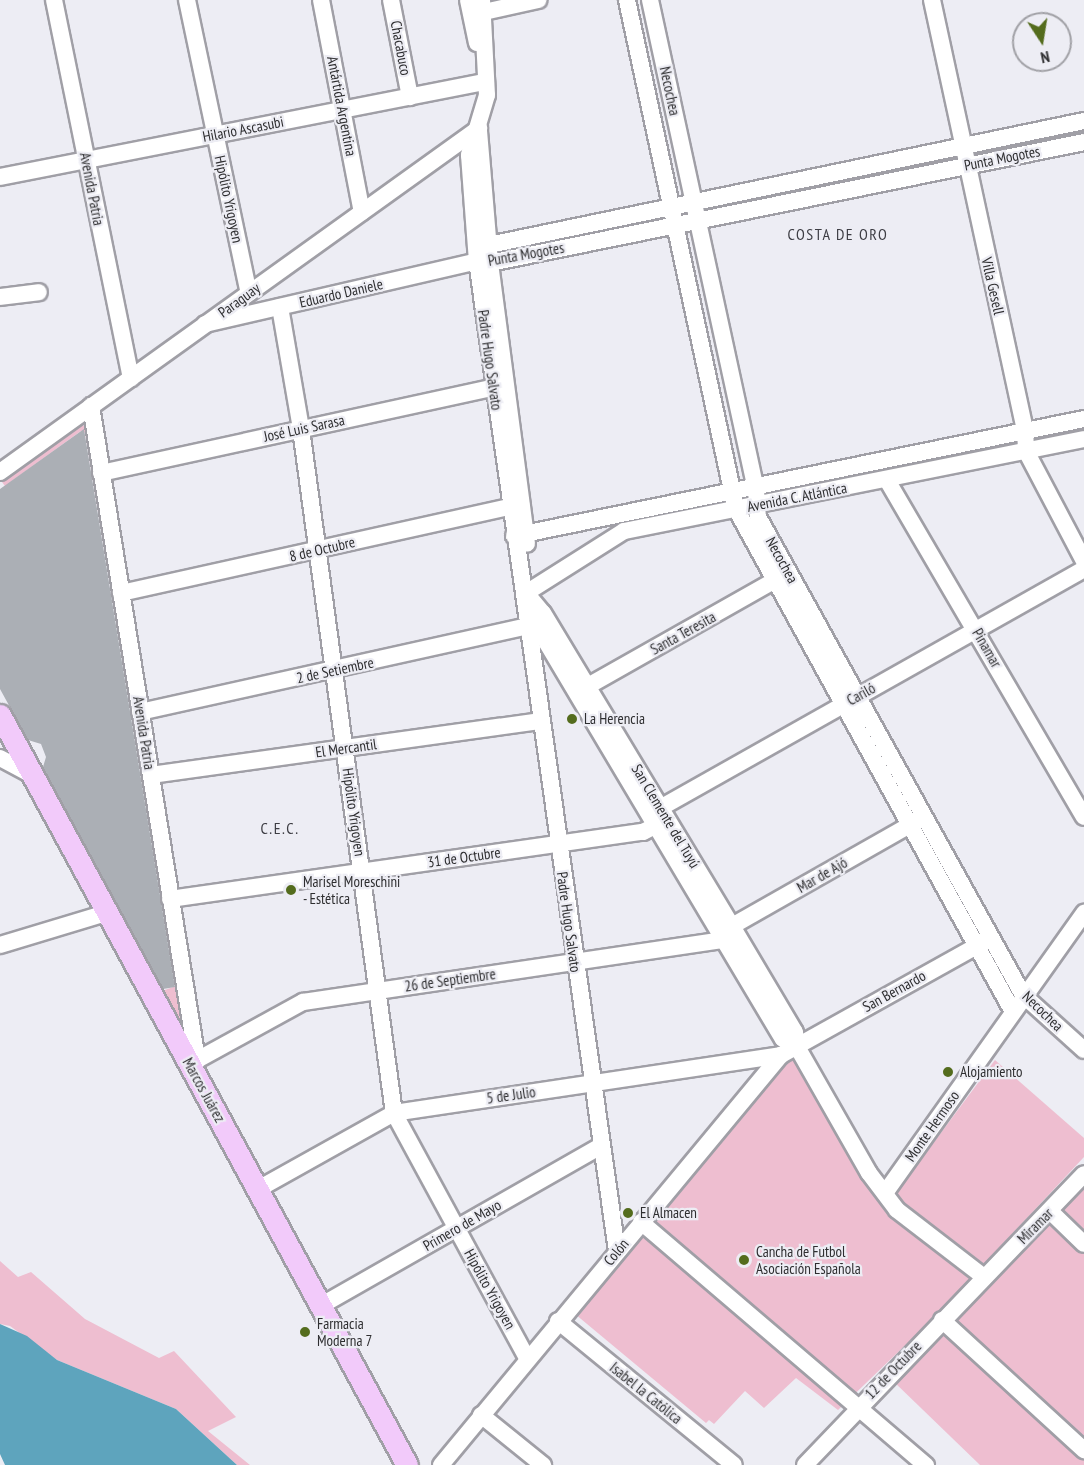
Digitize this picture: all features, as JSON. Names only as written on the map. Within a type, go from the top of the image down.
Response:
[{"type":"main road","name":"Marcos Juárez","points":[[0,715],[106,913],[193,1062],[407,1465]]},
{"type":"street","name":"Avenida Patria","points":[[54,0],[130,378]]},
{"type":"street","name":"Hipólito Yrigoyen","points":[[187,0],[249,293]]},
{"type":"street","name":"Antártida Argentina","points":[[321,0],[362,212]]},
{"type":"street","name":"Chacabuco","points":[[391,0],[410,97]]},
{"type":"street","points":[[476,6],[538,0]]},
{"type":"street","name":"Necochea","points":[[627,0],[736,509],[851,699]]},
{"type":"street","name":"Necochea","points":[[650,0],[753,485],[758,499],[755,505],[758,517],[851,699],[985,942],[1023,995],[1084,1050]]},
{"type":"street","name":"Villa Gesell","points":[[932,0],[1025,430],[1026,451],[1084,561]]},
{"type":"street","name":"Padre Hugo Salvato","points":[[476,6],[487,95],[469,156],[520,535],[520,581],[526,593],[558,844],[617,1251]]},
{"type":"street","name":"Hilario Ascasubi","points":[[0,177],[486,82]]},
{"type":"street","name":"Punta Mogotes","points":[[1084,121],[489,245],[484,262],[1084,142]]},
{"type":"street","name":"Padre Hugo Salvato","points":[[479,128],[489,245]]},
{"type":"street","name":"Paraguay","points":[[0,472],[479,128]]},
{"type":"street","name":"Eduardo Daniele","points":[[205,324],[484,262]]},
{"type":"street","points":[[0,297],[39,292]]},
{"type":"street","name":"Hipólito Yrigoyen","points":[[280,307],[301,429],[394,1113],[527,1358]]},
{"type":"street","name":"José Luis Sarasa","points":[[101,473],[500,385]]},
{"type":"street","name":"Avenida Patria","points":[[91,406],[151,776],[193,1062]]},
{"type":"street","name":"Avenida C. Atlántica","points":[[520,535],[753,485],[1084,419]]},
{"type":"street","name":"Avenida C. Atlántica","points":[[526,593],[613,536],[1084,439]]},
{"type":"street","name":"Pinamar","points":[[887,480],[1084,817]]},
{"type":"street","name":"8 de Octubre","points":[[121,593],[516,505]]},
{"type":"street","name":"Cariló","points":[[660,808],[1084,569]]},
{"type":"street","name":"Santa Teresita","points":[[588,686],[777,579]]},
{"type":"street","name":"San Clemente del Tuyú","points":[[526,593],[543,613],[588,686],[660,808],[729,933],[783,1039],[796,1045],[869,1173],[905,1216],[984,1277]]},
{"type":"street","points":[[529,626],[543,613]]},
{"type":"street","name":"San Clemente del Tuyú","points":[[529,626],[539,630],[652,827],[729,933]]},
{"type":"street","name":"2 de Setiembre","points":[[140,712],[529,626]]},
{"type":"street","name":"El Mercantil","points":[[151,776],[541,721]]},
{"type":"street","points":[[0,758],[32,775]]},
{"type":"street","points":[[652,827],[660,808]]},
{"type":"street","name":"Mar de Ajó","points":[[729,933],[918,820]]},
{"type":"street","name":"31 de Octubre","points":[[170,899],[558,844],[652,827]]},
{"type":"street","points":[[0,945],[106,913]]},
{"type":"street","name":"Monte Hermoso","points":[[885,1193],[1012,1010],[1084,913]]},
{"type":"street","name":"26 de Septiembre","points":[[193,1062],[303,1002],[575,962],[729,933]]},
{"type":"street","name":"Necochea","points":[[985,942],[1012,1010]]},
{"type":"street","name":"San Bernardo","points":[[796,1045],[985,942]]},
{"type":"street","name":"Colón","points":[[441,1465],[527,1358],[781,1055],[796,1045]]},
{"type":"street","name":"5 de Julio","points":[[260,1188],[394,1113],[781,1055]]},
{"type":"street","name":"Primero de Mayo","points":[[322,1305],[602,1144]]},
{"type":"street","name":"Miramar","points":[[984,1277],[1084,1174]]},
{"type":"street","points":[[1050,1211],[1084,1244]]},
{"type":"street","points":[[641,1222],[926,1465]]},
{"type":"street","name":"12 de Octubre","points":[[805,1465],[857,1407],[984,1277]]},
{"type":"street","points":[[942,1320],[1084,1450]]},
{"type":"street","name":"Isabel la Católica","points":[[558,1321],[734,1465]]},
{"type":"street","points":[[482,1415],[543,1465]]},
{"type":"shaded area","points":[[81,425],[86,426],[184,1035],[159,992],[176,986],[85,433],[81,431],[5,486],[2,482]]},
{"type":"shaded area","name":"Cancha de Futbol Asociación Española","points":[[793,1057],[850,1150],[971,1275],[972,1281],[838,1410],[796,1378],[764,1408],[745,1391],[714,1424],[709,1420],[706,1423],[575,1314],[786,1058]]},
{"type":"shaded area","points":[[995,1060],[1084,1138],[1084,1157],[982,1266],[915,1216],[900,1201],[897,1192]]},
{"type":"shaded area","points":[[1084,1182],[1084,1465],[980,1465],[892,1380]]},
{"type":"shaded area","points":[[0,1261],[18,1277],[31,1272],[85,1319],[159,1358],[174,1351],[236,1417],[208,1431],[250,1465],[237,1465],[176,1409],[57,1360],[10,1326],[0,1324]]},
{"type":"water","points":[[0,1324],[27,1336],[57,1360],[176,1409],[237,1465],[5,1465],[0,1454]]},
{"type":"building","points":[[84,429],[175,987],[163,989],[43,767],[46,757],[41,744],[28,740],[0,689],[0,489]]},
{"type":"place","name":"La Herencia","points":[[572,719]]},
{"type":"place","name":"Marisel Moreschini - Estética","points":[[291,890]]},
{"type":"place","name":"Alojamiento","points":[[948,1072]]},
{"type":"place","name":"El Almacen","points":[[628,1213]]},
{"type":"place","name":"Cancha de Futbol Asociación Española","points":[[744,1260]]},
{"type":"place","name":"Farmacia Moderna 7","points":[[305,1332]]},
{"type":"district","name":"COSTA DE ORO","points":[[838,234]]},
{"type":"district","name":"C.E.C.","points":[[280,828]]}]
